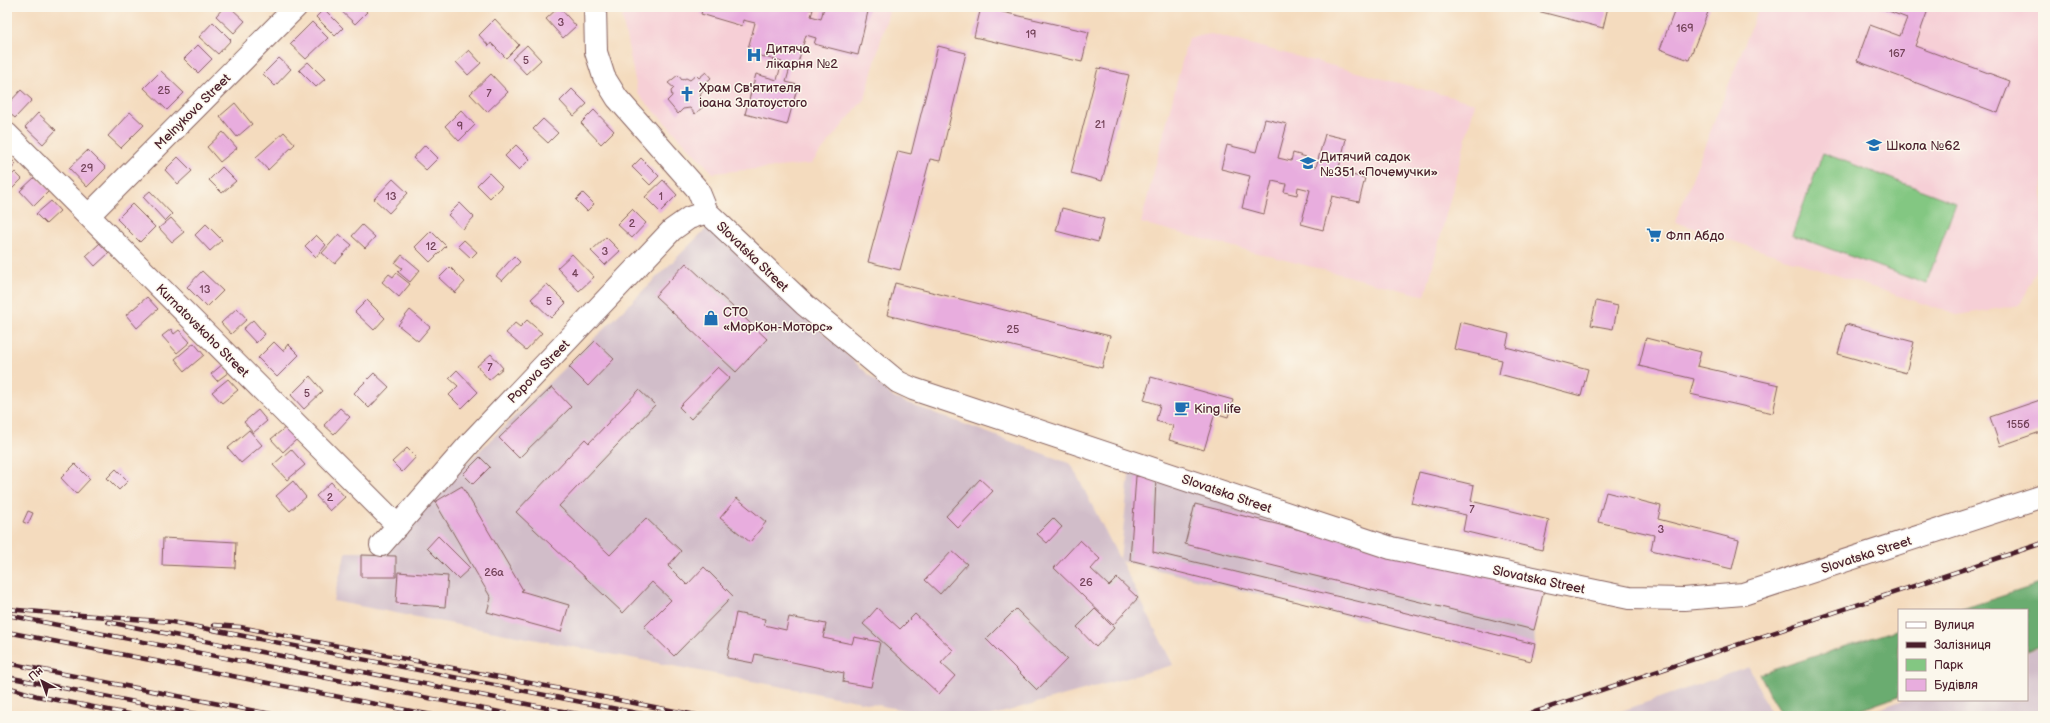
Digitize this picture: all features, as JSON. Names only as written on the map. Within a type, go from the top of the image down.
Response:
[{"type":"street","name":"Melnykova Street","points":[[89,215],[296,7]]},
{"type":"street","name":"Slovatska Street","points":[[595,7],[596,52],[604,77],[617,98],[698,190],[707,212],[805,305],[898,382],[913,388],[1391,548],[1629,598],[1684,599],[1742,594],[2043,496]]},
{"type":"street","name":"Kurnatovskoho Street","points":[[7,134],[398,526]]},
{"type":"street","name":"Popova Street","points":[[381,545],[473,440],[672,230],[688,218],[707,212]]},
{"type":"shaded area","name":"Дитяча лікарня №2","points":[[629,7],[890,7],[865,98],[811,164],[713,173],[638,94],[622,17]]},
{"type":"shaded area","name":"Школа №62","points":[[1759,7],[2043,7],[2043,255],[2020,305],[1957,315],[1675,222]]},
{"type":"shaded area","name":"Дитячий садок №351 «Почемучки»","points":[[1211,34],[1475,103],[1425,296],[1141,223],[1188,38]]},
{"type":"shaded area","points":[[708,227],[894,398],[1071,464],[1120,560],[1130,466],[1545,571],[1544,590],[1534,630],[1535,644],[1531,661],[1121,561],[1173,665],[990,716],[935,716],[333,601],[346,552],[379,552],[409,520]]},
{"type":"shaded area","points":[[2043,647],[2043,716],[1860,716],[1900,701],[2028,701],[2028,653]]},
{"type":"shaded area","points":[[1749,667],[1772,716],[1607,716]]},
{"type":"green space","points":[[1823,153],[1956,203],[1926,284],[1792,235]]},
{"type":"green space","points":[[2043,583],[2043,646],[2028,652],[2028,609],[1962,609]]},
{"type":"green space","points":[[1898,629],[1898,696],[1842,716],[1781,716],[1760,674]]},
{"type":"building","points":[[224,7],[230,7],[245,21],[234,33],[216,16]]},
{"type":"building","points":[[337,7],[362,7],[367,12],[355,24]]},
{"type":"building","points":[[559,7],[576,26],[563,38],[546,19]]},
{"type":"building","points":[[703,7],[802,7],[813,10],[811,16],[821,19],[824,7],[869,7],[858,55],[814,44],[816,38],[806,35],[797,66],[791,64],[786,82],[798,85],[787,125],[745,114],[756,74],[777,80],[782,62],[747,52],[755,23],[743,20],[742,26],[701,14]]},
{"type":"building","points":[[981,7],[1089,32],[1082,62],[974,37]]},
{"type":"building","points":[[1522,7],[1608,7],[1603,28]]},
{"type":"building","points":[[1676,7],[1710,7],[1689,60],[1660,49]]},
{"type":"building","points":[[1878,7],[1929,7],[1915,46],[2010,81],[1998,113],[1857,61],[1870,25],[1900,36],[1907,18]]},
{"type":"building","points":[[324,9],[343,28],[335,36],[316,17]]},
{"type":"building","points":[[495,19],[519,45],[506,58],[491,43],[489,46],[479,35]]},
{"type":"building","points":[[213,22],[231,40],[218,54],[199,37]]},
{"type":"building","points":[[312,22],[328,38],[306,59],[290,44]]},
{"type":"building","points":[[198,45],[212,59],[198,73],[184,59]]},
{"type":"building","points":[[527,45],[541,60],[526,74],[512,59]]},
{"type":"building","points":[[938,46],[966,53],[940,161],[930,159],[900,270],[868,262],[898,151],[911,154]]},
{"type":"building","points":[[469,50],[481,63],[468,75],[456,62]]},
{"type":"building","points":[[279,58],[291,69],[275,86],[263,74]]},
{"type":"building","points":[[308,62],[325,79],[316,87],[299,70]]},
{"type":"building","points":[[1098,68],[1129,75],[1102,181],[1071,173]]},
{"type":"building","points":[[161,71],[184,93],[167,110],[144,88]]},
{"type":"building","name":"Храм Св'ятителя іоана Златоустого","points":[[706,72],[711,78],[704,84],[707,87],[701,92],[700,99],[705,105],[695,114],[690,108],[683,109],[678,114],[667,101],[672,96],[671,91],[674,88],[668,83],[678,75],[682,80],[686,78],[690,80],[696,75],[699,78]]},
{"type":"building","points":[[491,74],[508,92],[487,112],[470,94]]},
{"type":"building","points":[[572,89],[587,104],[574,116],[560,101]]},
{"type":"building","points":[[21,90],[32,100],[15,118],[7,111],[7,105]]},
{"type":"building","points":[[235,103],[252,124],[237,137],[220,116]]},
{"type":"building","points":[[461,110],[475,125],[459,141],[445,126]]},
{"type":"building","points":[[594,110],[614,131],[601,144],[581,123]]},
{"type":"building","points":[[130,112],[144,125],[121,148],[108,136]]},
{"type":"building","points":[[38,113],[56,130],[43,144],[25,127]]},
{"type":"building","points":[[543,119],[558,133],[548,143],[533,129]]},
{"type":"building","points":[[1265,119],[1287,124],[1278,158],[1291,161],[1293,153],[1306,157],[1304,164],[1316,167],[1325,134],[1346,139],[1338,172],[1365,178],[1359,202],[1332,196],[1323,230],[1301,224],[1310,190],[1298,187],[1297,195],[1284,192],[1286,184],[1272,181],[1264,214],[1242,208],[1250,176],[1221,169],[1227,145],[1256,152]]},
{"type":"building","points":[[223,132],[237,148],[220,162],[207,147]]},
{"type":"building","points":[[284,132],[295,144],[268,170],[256,157]]},
{"type":"building","points":[[425,145],[438,158],[426,170],[413,158]]},
{"type":"building","points":[[516,145],[530,159],[519,170],[505,156]]},
{"type":"building","points":[[88,150],[106,168],[87,187],[69,168]]},
{"type":"building","points":[[7,155],[16,164],[7,174]]},
{"type":"building","points":[[178,157],[192,171],[178,184],[165,170]]},
{"type":"building","points":[[641,158],[659,176],[650,185],[632,167]]},
{"type":"building","points":[[222,167],[236,181],[222,193],[209,180]]},
{"type":"building","points":[[15,172],[22,179],[7,194],[7,180]]},
{"type":"building","points":[[489,173],[502,186],[490,198],[477,185]]},
{"type":"building","points":[[36,176],[50,190],[34,206],[20,191]]},
{"type":"building","points":[[393,179],[408,193],[389,213],[374,199]]},
{"type":"building","points":[[663,180],[677,195],[660,212],[645,197]]},
{"type":"building","points":[[150,191],[172,214],[165,221],[143,197]]},
{"type":"building","points":[[583,193],[594,204],[587,211],[576,200]]},
{"type":"building","points":[[51,201],[60,211],[46,224],[36,214]]},
{"type":"building","points":[[460,203],[474,217],[463,229],[448,215]]},
{"type":"building","points":[[132,204],[155,227],[140,242],[117,219]]},
{"type":"building","points":[[1062,208],[1104,219],[1098,242],[1056,231]]},
{"type":"building","points":[[632,209],[646,223],[632,238],[617,224]]},
{"type":"building","points":[[171,218],[184,232],[172,242],[159,228]]},
{"type":"building","points":[[206,224],[222,240],[210,251],[195,235]]},
{"type":"building","points":[[362,225],[375,237],[365,248],[352,236]]},
{"type":"building","points":[[431,231],[446,246],[430,262],[415,247]]},
{"type":"building","points":[[339,234],[352,245],[335,264],[322,253]]},
{"type":"building","points":[[316,235],[326,245],[316,257],[305,246]]},
{"type":"building","points":[[606,237],[620,251],[605,265],[591,251]]},
{"type":"building","points":[[464,240],[477,252],[471,258],[458,246]]},
{"type":"building","points":[[100,243],[109,253],[95,266],[86,256]]},
{"type":"building","points":[[572,254],[594,277],[579,291],[557,268]]},
{"type":"building","points":[[402,255],[420,270],[410,282],[398,272],[402,268],[395,263]]},
{"type":"building","points":[[514,256],[520,262],[502,281],[496,276]]},
{"type":"building","name":"СТО «МорКон-Моторс»","points":[[686,263],[767,339],[736,372],[655,296]]},
{"type":"building","points":[[450,267],[465,282],[455,293],[439,278]]},
{"type":"building","points":[[202,271],[223,291],[207,307],[187,287]]},
{"type":"building","points":[[396,273],[410,284],[399,297],[382,282],[389,274],[393,277]]},
{"type":"building","points":[[895,283],[1110,336],[1102,368],[887,315]]},
{"type":"building","points":[[547,284],[566,303],[551,318],[531,299]]},
{"type":"building","points":[[147,297],[158,309],[137,328],[126,315]]},
{"type":"building","points":[[367,300],[385,318],[374,330],[355,312]]},
{"type":"building","points":[[1596,301],[1618,306],[1613,329],[1591,325]]},
{"type":"building","points":[[237,308],[247,319],[231,334],[221,323]]},
{"type":"building","points":[[410,310],[430,327],[418,341],[398,325]]},
{"type":"building","points":[[253,320],[265,334],[256,343],[243,329]]},
{"type":"building","points":[[527,320],[542,333],[526,350],[506,333],[515,323],[520,327]]},
{"type":"building","points":[[1460,322],[1509,334],[1506,347],[1588,369],[1581,396],[1499,374],[1502,360],[1454,349]]},
{"type":"building","points":[[1846,324],[1914,342],[1906,373],[1838,354]]},
{"type":"building","points":[[171,329],[174,334],[179,330],[190,342],[177,353],[162,336]]},
{"type":"building","points":[[1646,338],[1701,352],[1697,366],[1779,385],[1773,413],[1690,394],[1694,379],[1639,366]]},
{"type":"building","points":[[595,341],[614,359],[588,386],[569,367]]},
{"type":"building","points":[[274,342],[283,351],[288,344],[299,355],[277,377],[258,358]]},
{"type":"building","points":[[194,343],[204,355],[185,371],[175,359]]},
{"type":"building","points":[[491,354],[503,368],[489,380],[477,366]]},
{"type":"building","points":[[223,364],[229,372],[217,381],[211,374]]},
{"type":"building","points":[[718,367],[730,378],[691,419],[679,407]]},
{"type":"building","points":[[457,370],[478,392],[462,408],[449,395],[458,386],[449,378]]},
{"type":"building","points":[[374,373],[389,387],[369,408],[354,393]]},
{"type":"building","points":[[310,376],[323,391],[304,409],[291,395]]},
{"type":"building","points":[[1151,377],[1233,400],[1228,417],[1215,413],[1204,450],[1169,440],[1173,426],[1156,421],[1160,405],[1144,400]]},
{"type":"building","points":[[228,379],[238,390],[222,403],[212,392]]},
{"type":"building","points":[[552,387],[571,407],[519,458],[499,438]]},
{"type":"building","points":[[639,390],[655,405],[559,506],[610,555],[646,518],[681,551],[668,566],[687,585],[704,567],[733,596],[674,656],[644,627],[671,600],[652,582],[623,613],[516,512],[585,439],[589,443]]},
{"type":"building","points":[[2043,399],[2043,431],[2000,446],[1990,417]]},
{"type":"building","points":[[340,408],[350,417],[334,434],[324,425]]},
{"type":"building","points":[[258,410],[267,421],[253,433],[244,422]]},
{"type":"building","points":[[286,427],[297,439],[283,452],[271,439]]},
{"type":"building","points":[[249,430],[262,445],[241,463],[228,448]]},
{"type":"building","points":[[407,448],[416,457],[402,472],[392,462]]},
{"type":"building","points":[[291,449],[305,465],[287,480],[273,465]]},
{"type":"building","points":[[480,457],[490,467],[473,484],[463,474]]},
{"type":"building","points":[[75,464],[90,479],[76,494],[61,478]]},
{"type":"building","points":[[116,469],[128,481],[119,490],[107,478]]},
{"type":"building","points":[[1419,472],[1474,485],[1471,501],[1549,520],[1542,550],[1463,531],[1466,515],[1411,503]]},
{"type":"building","points":[[1136,476],[1156,478],[1153,552],[1535,644],[1531,661],[1130,560]]},
{"type":"building","points":[[980,479],[993,491],[958,528],[946,516]]},
{"type":"building","points":[[293,481],[306,497],[290,511],[276,496]]},
{"type":"building","points":[[331,482],[345,497],[330,511],[316,496]]},
{"type":"building","points":[[462,486],[523,590],[521,591],[569,605],[561,632],[487,612],[491,598],[435,502]]},
{"type":"building","points":[[1606,492],[1661,506],[1658,519],[1739,540],[1732,569],[1651,550],[1654,535],[1598,522]]},
{"type":"building","points":[[737,498],[766,522],[750,542],[720,518]]},
{"type":"building","points":[[1195,504],[1544,590],[1534,630],[1185,544]]},
{"type":"building","points":[[28,511],[33,513],[28,524],[23,522]]},
{"type":"building","points":[[1053,518],[1062,527],[1047,543],[1037,534]]},
{"type":"building","points":[[438,536],[470,568],[458,579],[427,548]]},
{"type":"building","points":[[163,538],[236,542],[235,568],[162,565]]},
{"type":"building","points":[[1080,540],[1100,559],[1091,569],[1109,586],[1117,578],[1138,598],[1113,625],[1054,568]]},
{"type":"building","points":[[952,551],[967,564],[940,594],[925,580]]},
{"type":"building","points":[[361,555],[396,556],[396,577],[361,577]]},
{"type":"building","points":[[398,572],[448,576],[445,607],[396,603]]},
{"type":"building","points":[[877,608],[900,629],[915,614],[953,650],[941,663],[955,676],[939,694],[863,624]]},
{"type":"building","points":[[1016,609],[1067,659],[1037,690],[986,639]]},
{"type":"building","points":[[1095,609],[1114,628],[1096,647],[1077,627]]},
{"type":"building","points":[[736,613],[765,619],[764,625],[786,630],[789,617],[826,624],[823,638],[852,644],[854,637],[880,642],[871,687],[843,682],[844,673],[755,654],[753,663],[727,658]]},
{"type":"railway","points":[[1523,716],[2043,543]]},
{"type":"railway","points":[[7,609],[73,615]]},
{"type":"railway","points":[[68,614],[172,622],[653,716]]},
{"type":"railway","points":[[7,615],[520,716]]},
{"type":"railway","points":[[108,622],[588,716]]},
{"type":"railway","points":[[214,625],[240,627],[701,716]]},
{"type":"railway","points":[[7,632],[437,716]]},
{"type":"railway","points":[[7,663],[281,716]]},
{"type":"railway","points":[[7,677],[206,716]]},
{"type":"railway","points":[[7,687],[37,696],[139,716]]},
{"type":"place","name":"Дитяча лікарня №2","points":[[754,55]]},
{"type":"place","name":"Храм Св'ятителя іоана Златоустого","points":[[687,94]]},
{"type":"place","name":"Школа №62","points":[[1874,145]]},
{"type":"place","name":"Дитячий садок №351 «Почемучки»","points":[[1308,163]]},
{"type":"place","name":"Флп Абдо","points":[[1654,235]]},
{"type":"place","name":"СТО «МорКон-Моторс»","points":[[711,318]]},
{"type":"place","name":"King life","points":[[1182,408]]}]
